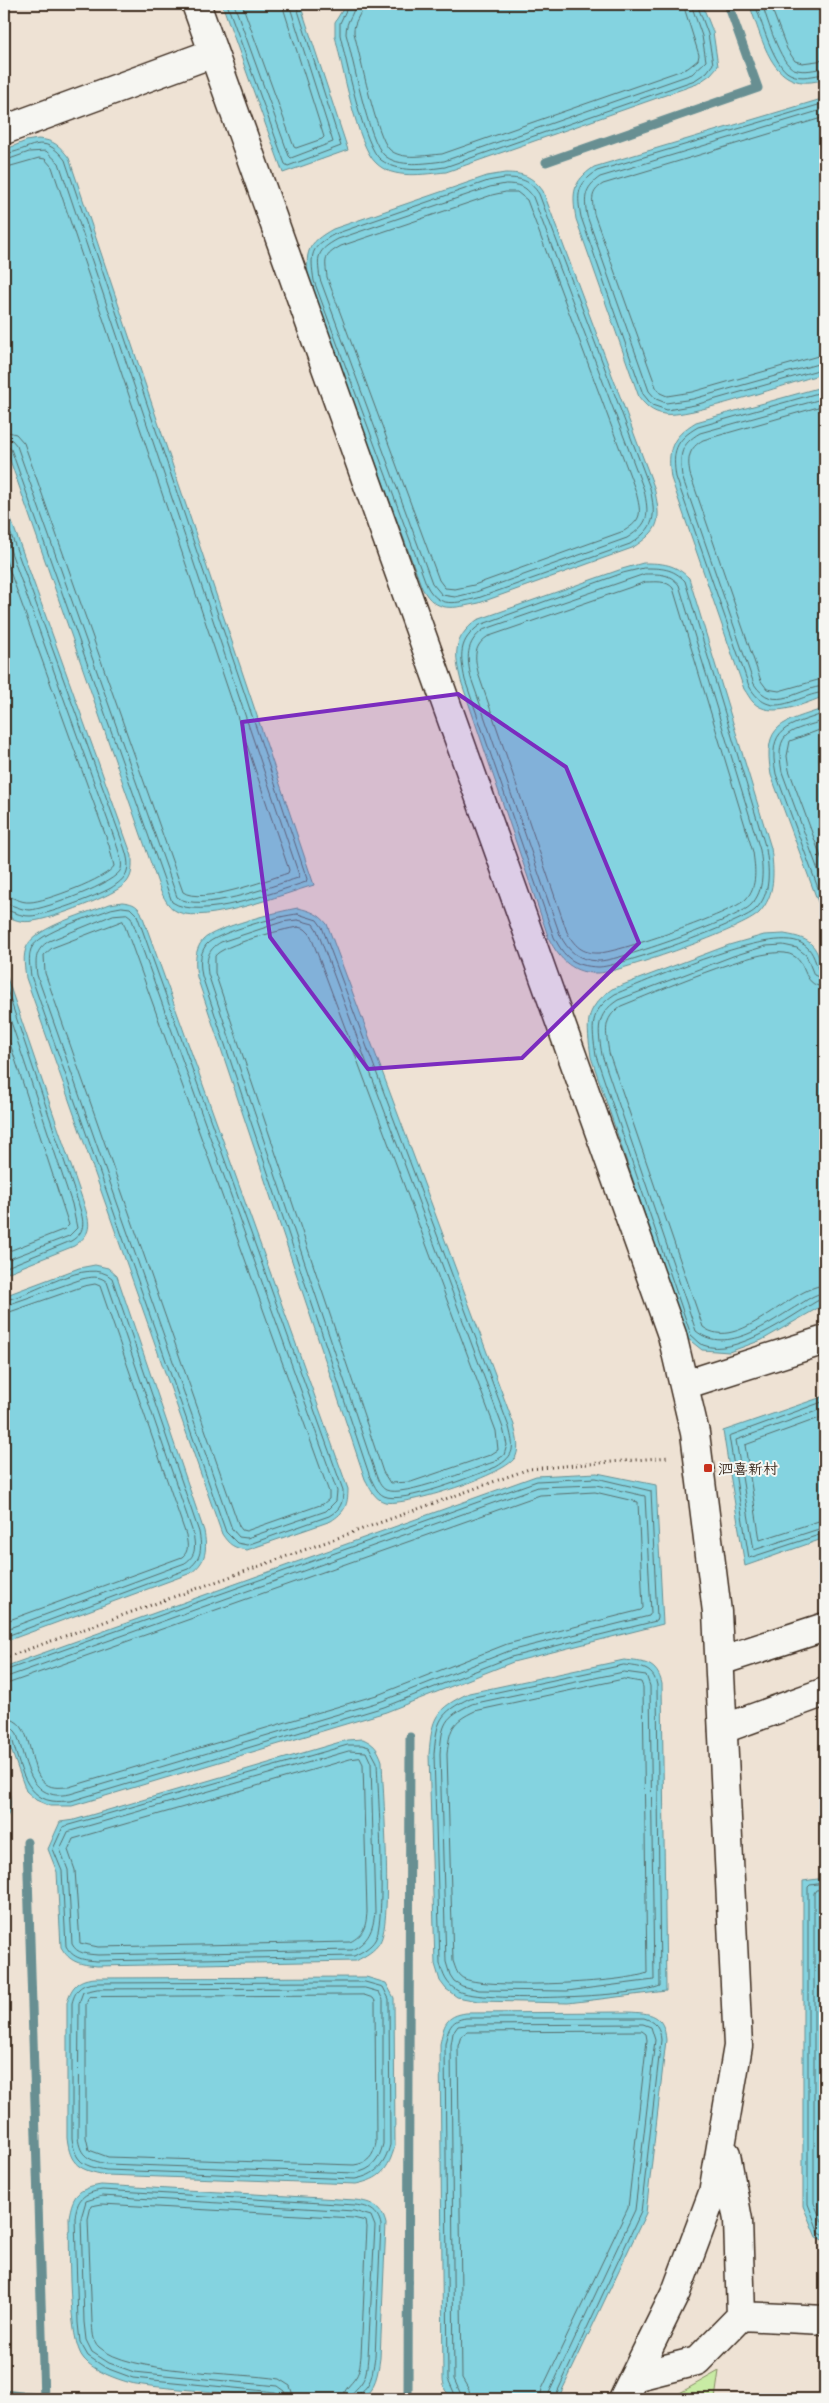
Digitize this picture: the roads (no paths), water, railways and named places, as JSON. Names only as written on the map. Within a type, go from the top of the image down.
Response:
[{"type":"street","points":[[196,4],[672,1335],[696,1433],[717,1612],[738,2046],[712,2193],[676,2292],[628,2388]]},
{"type":"street","points":[[4,130],[213,53]]},
{"type":"street","points":[[684,1385],[825,1340]]},
{"type":"street","points":[[720,1661],[825,1627]]},
{"type":"street","points":[[723,1729],[825,1692]]},
{"type":"street","points":[[628,2388],[696,2361],[741,2316],[738,2220],[723,2133]]},
{"type":"street","points":[[741,2316],[825,2320]]},
{"type":"water","points":[[222,4],[300,4],[348,150],[283,173]]},
{"type":"water","points":[[346,4],[702,4],[713,32],[718,66],[710,75],[697,84],[446,172],[419,175],[400,174],[391,172],[376,163],[369,154],[357,122],[335,36],[335,22]]},
{"type":"water","points":[[749,4],[825,4],[825,79],[807,82],[793,80],[782,73],[766,49]]},
{"type":"water","points":[[825,98],[825,373],[694,411],[664,414],[653,410],[639,397],[576,219],[574,195],[578,183],[594,167]]},
{"type":"water","points":[[38,139],[56,144],[69,158],[314,885],[265,901],[225,911],[190,915],[175,910],[166,901],[161,892],[4,443],[4,150],[26,141]]},
{"type":"water","points":[[505,173],[527,176],[543,191],[654,487],[658,516],[654,529],[632,548],[479,603],[446,607],[433,602],[422,588],[309,282],[307,263],[312,244],[333,229],[487,176]]},
{"type":"water","points":[[825,386],[825,696],[798,706],[769,710],[753,702],[744,689],[671,478],[671,452],[676,439],[681,433],[696,422]]},
{"type":"water","points":[[4,500],[132,856],[130,876],[121,887],[98,900],[29,922],[11,918],[4,914]]},
{"type":"water","points":[[643,563],[668,565],[684,573],[689,578],[771,848],[773,865],[771,891],[765,906],[759,913],[732,929],[656,958],[612,971],[590,973],[568,964],[549,939],[461,681],[457,663],[457,647],[463,633],[477,620]]},
{"type":"water","points":[[825,708],[825,921],[771,775],[769,758],[773,734],[779,727],[798,717]]},
{"type":"water","points":[[122,902],[133,904],[141,912],[348,1489],[345,1508],[331,1521],[247,1550],[232,1545],[222,1534],[26,978],[25,954],[27,946],[32,939],[52,926],[64,921],[110,904]]},
{"type":"water","points":[[298,908],[314,913],[327,924],[517,1437],[516,1456],[509,1463],[477,1480],[413,1499],[396,1502],[381,1501],[373,1493],[365,1479],[197,977],[196,962],[198,948],[203,940],[210,935],[248,920]]},
{"type":"water","points":[[784,934],[808,941],[816,950],[825,974],[825,1304],[762,1340],[729,1352],[702,1350],[687,1338],[591,1057],[589,1019],[596,1004],[612,989],[729,945],[764,935]]},
{"type":"water","points":[[4,969],[83,1201],[89,1226],[85,1236],[74,1246],[4,1274]]},
{"type":"water","points":[[95,1265],[108,1268],[117,1276],[204,1531],[205,1554],[200,1564],[191,1573],[4,1642],[4,1296],[79,1268]]},
{"type":"water","points":[[825,1396],[825,1538],[745,1566],[723,1431]]},
{"type":"water","points":[[597,1473],[656,1485],[663,1624],[513,1662],[386,1712],[72,1806],[50,1806],[36,1800],[26,1791],[4,1730],[4,1667],[536,1476]]},
{"type":"water","points":[[624,1660],[649,1664],[657,1671],[662,1684],[666,1991],[568,2003],[478,2001],[457,1997],[446,1989],[440,1981],[435,1964],[429,1754],[432,1731],[437,1716],[449,1704],[469,1693]]},
{"type":"water","points":[[363,1739],[375,1747],[382,1761],[387,1884],[384,1929],[380,1942],[370,1953],[356,1961],[97,1966],[76,1962],[64,1952],[61,1947],[57,1872],[48,1849],[60,1822],[74,1820],[347,1740]]},
{"type":"water","points":[[4,1772],[9,1791],[10,1810],[4,1821]]},
{"type":"water","points":[[825,1878],[825,2241],[816,2237],[803,2206],[803,1881]]},
{"type":"water","points":[[366,1977],[386,1983],[394,1998],[395,2146],[386,2167],[377,2176],[356,2184],[106,2175],[89,2171],[74,2161],[68,2147],[67,2138],[67,2002],[71,1991],[77,1984],[96,1978]]},
{"type":"water","points":[[628,2012],[650,2014],[655,2017],[659,2020],[665,2031],[666,2040],[646,2213],[558,2399],[453,2399],[445,2390],[443,2380],[440,2044],[444,2027],[454,2016],[466,2013]]},
{"type":"water","points":[[4,2026],[7,2084],[4,2088]]},
{"type":"water","points":[[101,2185],[355,2200],[376,2206],[382,2213],[386,2224],[380,2358],[377,2375],[367,2394],[362,2398],[324,2399],[175,2389],[131,2383],[93,2367],[84,2359],[75,2333],[70,2292],[69,2217],[72,2203],[78,2194],[87,2188]]},
{"type":"water","points":[[4,2223],[7,2323],[4,2335]]},
{"type":"waterway","points":[[546,162],[758,88],[728,4]]},
{"type":"waterway","points":[[408,2399],[410,1737]]},
{"type":"waterway","points":[[27,1842],[44,2399]]},
{"type":"waterway","points":[[4,2394],[47,2399]]},
{"type":"place","name":"泗喜新村","points":[[708,1468]]}]
